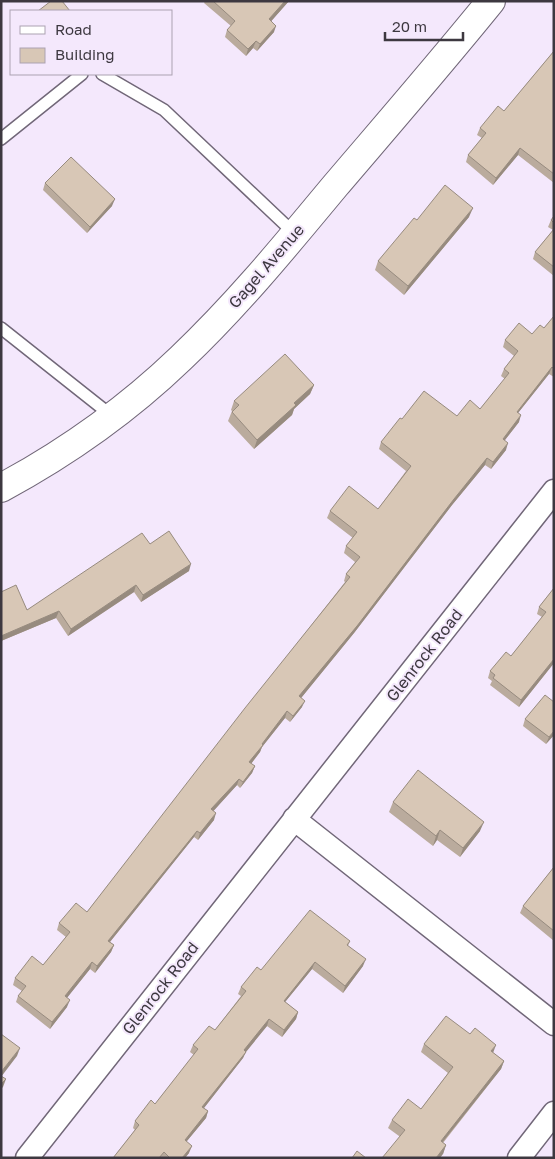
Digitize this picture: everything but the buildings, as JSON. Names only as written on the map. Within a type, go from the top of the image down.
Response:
[{"type":"street","name":"Gagel Avenue","points":[[1,488],[73,444],[112,416],[180,359],[213,326],[294,233],[491,1]]},
{"type":"street","name":"Glenrock Road","points":[[27,1158],[554,491]]},
{"type":"street","points":[[294,819],[554,1024]]},
{"type":"street","points":[[519,1158],[554,1113]]},
{"type":"lane","points":[[1,139],[81,75]]},
{"type":"lane","points":[[104,75],[164,110],[294,233]]},
{"type":"lane","points":[[1,328],[112,416]]}]
